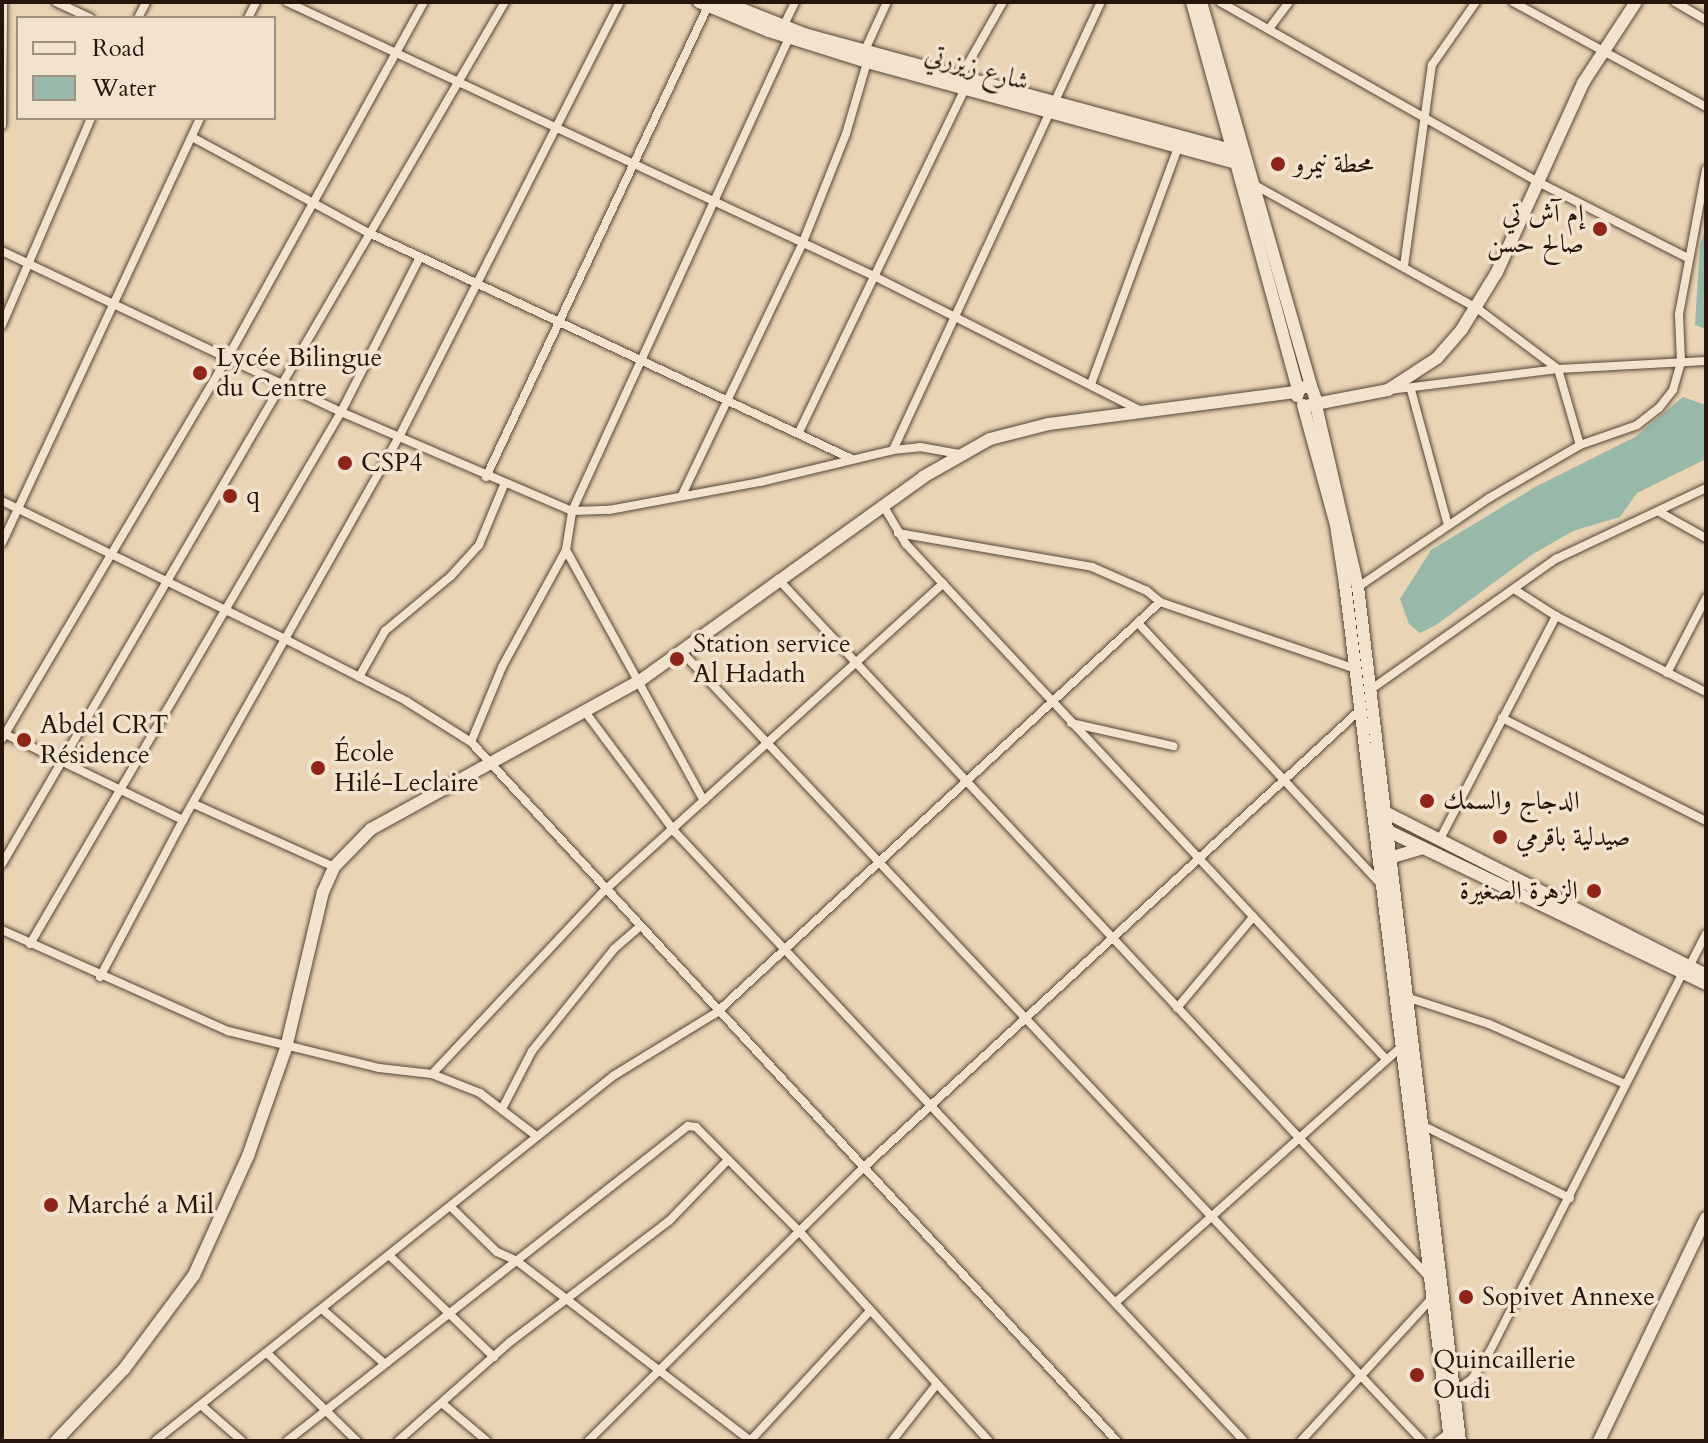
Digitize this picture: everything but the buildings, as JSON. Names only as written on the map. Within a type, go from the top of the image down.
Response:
[{"type":"street","points":[[2,125],[3,2]]},
{"type":"street","points":[[56,2],[86,16]]},
{"type":"street","points":[[287,2],[557,131],[874,276],[1142,412]]},
{"type":"street","points":[[183,820],[3,735],[228,357],[424,2]]},
{"type":"street","points":[[2,864],[505,2]]},
{"type":"street","points":[[100,977],[183,820],[399,437],[620,2]]},
{"type":"street","name":"شارع زيزرتي","points":[[724,2],[786,32]]},
{"type":"street","points":[[471,742],[502,667],[566,550],[572,511],[717,202],[786,32],[795,2]]},
{"type":"street","points":[[682,495],[803,242],[846,134],[866,56],[887,2]]},
{"type":"street","points":[[799,432],[1003,2]]},
{"type":"street","points":[[893,450],[1101,2]]},
{"type":"street","points":[[1192,2],[1307,396],[1358,587],[1379,810],[1383,887],[1446,1438]]},
{"type":"street","points":[[1201,2],[1241,165],[1478,309],[1558,369],[1580,445]]},
{"type":"street","points":[[1220,2],[1271,26],[1540,183],[1688,258]]},
{"type":"street","points":[[1271,26],[1289,2]]},
{"type":"street","points":[[1404,266],[1436,57],[1476,2]]},
{"type":"street","points":[[1513,2],[1704,103]]},
{"type":"street","points":[[1388,390],[1437,358],[1478,309],[1601,51],[1636,2]]},
{"type":"street","points":[[1675,2],[1706,20]]},
{"type":"street","points":[[486,477],[632,166],[703,4]]},
{"type":"street","name":"شارع زيزرتي","points":[[703,4],[866,56],[1241,165]]},
{"type":"street","name":"شارع زيزرتي","points":[[1052,108],[1241,165]]},
{"type":"street","points":[[2,325],[90,120]]},
{"type":"street","points":[[2,543],[199,120]]},
{"type":"street","points":[[192,137],[369,233],[644,358],[853,459]]},
{"type":"street","points":[[1091,384],[1178,147]]},
{"type":"street","points":[[1358,587],[1448,525],[1580,445],[1637,425],[1659,408],[1673,390],[1681,362],[1679,314],[1706,170]]},
{"type":"street","points":[[2,251],[341,412],[504,485],[572,511],[609,510],[893,450],[920,447],[959,454]]},
{"type":"street","points":[[30,944],[341,412],[420,257]]},
{"type":"street","points":[[56,1441],[124,1369],[194,1275],[248,1156],[286,1048],[323,892],[334,867],[390,814],[586,713],[641,680],[777,579],[959,454],[1016,431],[1142,412],[1278,398],[1411,390],[1558,369],[1706,361]]},
{"type":"street","points":[[1411,390],[1448,525]]},
{"type":"street","points":[[1307,396],[1336,525],[1359,711],[1379,810]]},
{"type":"street","points":[[359,677],[385,631],[473,553],[504,485]]},
{"type":"street","points":[[1369,691],[1517,591],[1556,559],[1596,537],[1661,513],[1706,488]]},
{"type":"street","points":[[2,501],[287,640],[359,677],[471,742],[716,1013],[1117,1441]]},
{"type":"street","points":[[884,507],[897,522],[897,533],[1070,723],[1385,1058]]},
{"type":"street","points":[[1661,513],[1706,538]]},
{"type":"street","points":[[897,533],[1092,567],[1147,591],[1160,602],[1356,669]]},
{"type":"street","points":[[566,550],[641,680],[704,801]]},
{"type":"street","points":[[777,579],[851,663],[1430,1278]]},
{"type":"street","points":[[432,1074],[606,889],[675,832],[851,663],[943,583]]},
{"type":"street","points":[[1517,591],[1556,616],[1706,692]]},
{"type":"street","points":[[1667,673],[1706,598]]},
{"type":"street","points":[[155,1441],[451,1207],[535,1135],[613,1076],[716,1013],[789,950],[965,784],[1054,705],[1160,602]]},
{"type":"street","points":[[1439,841],[1556,616]]},
{"type":"street","points":[[1139,624],[1383,887]]},
{"type":"street","points":[[681,651],[1360,1379],[1422,1441]]},
{"type":"street","points":[[588,1441],[863,1168],[1111,940],[1282,777],[1359,711]]},
{"type":"street","points":[[586,713],[675,832],[1117,1301],[1244,1441]]},
{"type":"street","points":[[1502,718],[1706,821]]},
{"type":"street","points":[[1070,723],[1173,746]]},
{"type":"street","points":[[194,804],[334,867]]},
{"type":"street","points":[[1379,810],[1686,970],[1706,984]]},
{"type":"street","points":[[1380,828],[1686,970],[1706,975]]},
{"type":"street","points":[[1380,828],[1389,858],[1460,1441]]},
{"type":"street","points":[[1389,858],[1423,848]]},
{"type":"street","points":[[1177,1008],[1253,917]]},
{"type":"street","points":[[503,1107],[532,1051],[614,949],[640,926]]},
{"type":"street","points":[[2,930],[100,977],[228,1031],[286,1048],[432,1074],[503,1107],[535,1135]]},
{"type":"street","points":[[1454,1392],[1472,1379],[1489,1353],[1625,1084],[1706,934]]},
{"type":"street","points":[[1405,996],[1526,1039],[1625,1084]]},
{"type":"street","points":[[1117,1301],[1402,1046]]},
{"type":"street","points":[[1421,1124],[1570,1198]]},
{"type":"street","points":[[287,1441],[681,1128],[696,1127],[799,1231],[869,1312],[989,1441]]},
{"type":"street","points":[[398,1441],[494,1357],[669,1221],[728,1160]]},
{"type":"street","points":[[451,1207],[472,1231],[517,1261],[565,1302],[750,1441],[869,1312]]},
{"type":"street","points":[[1599,1441],[1705,1222]]},
{"type":"street","points":[[390,1256],[494,1357]]},
{"type":"street","points":[[1301,1441],[1432,1298]]},
{"type":"street","points":[[322,1309],[384,1363]]},
{"type":"street","points":[[267,1353],[357,1441]]},
{"type":"street","points":[[892,1441],[936,1385]]},
{"type":"street","points":[[443,1404],[487,1441]]},
{"type":"street","points":[[201,1405],[242,1441]]},
{"type":"water","points":[[1706,226],[1706,329],[1695,325],[1700,246]]},
{"type":"water","points":[[1683,397],[1706,405],[1706,459],[1637,493],[1620,517],[1573,531],[1533,554],[1436,625],[1420,633],[1409,624],[1400,599],[1431,550],[1535,487],[1635,437]]},
{"type":"place","name":"محطة نيمرو","points":[[1278,164]]},
{"type":"place","name":"إم آش تي صالح حسن","points":[[1600,229]]},
{"type":"place","name":"Lycée Bilingue du Centre","points":[[200,373]]},
{"type":"place","name":"CSP4","points":[[345,463]]},
{"type":"place","name":"q","points":[[230,496]]},
{"type":"place","name":"Station service Al Hadath","points":[[677,659]]},
{"type":"place","name":"Abdel CRT Résidence","points":[[24,740]]},
{"type":"place","name":"École Hilé-Leclaire","points":[[318,768]]},
{"type":"place","name":"الدجاج والسمك","points":[[1427,801]]},
{"type":"place","name":"صيدلية باقرمي","points":[[1500,837]]},
{"type":"place","name":"الزهرة الصغيرة","points":[[1594,891]]},
{"type":"place","name":"Marché a Mil","points":[[51,1205]]},
{"type":"place","name":"Sopivet Annexe","points":[[1466,1297]]},
{"type":"place","name":"Quincaillerie Oudi","points":[[1417,1375]]}]
